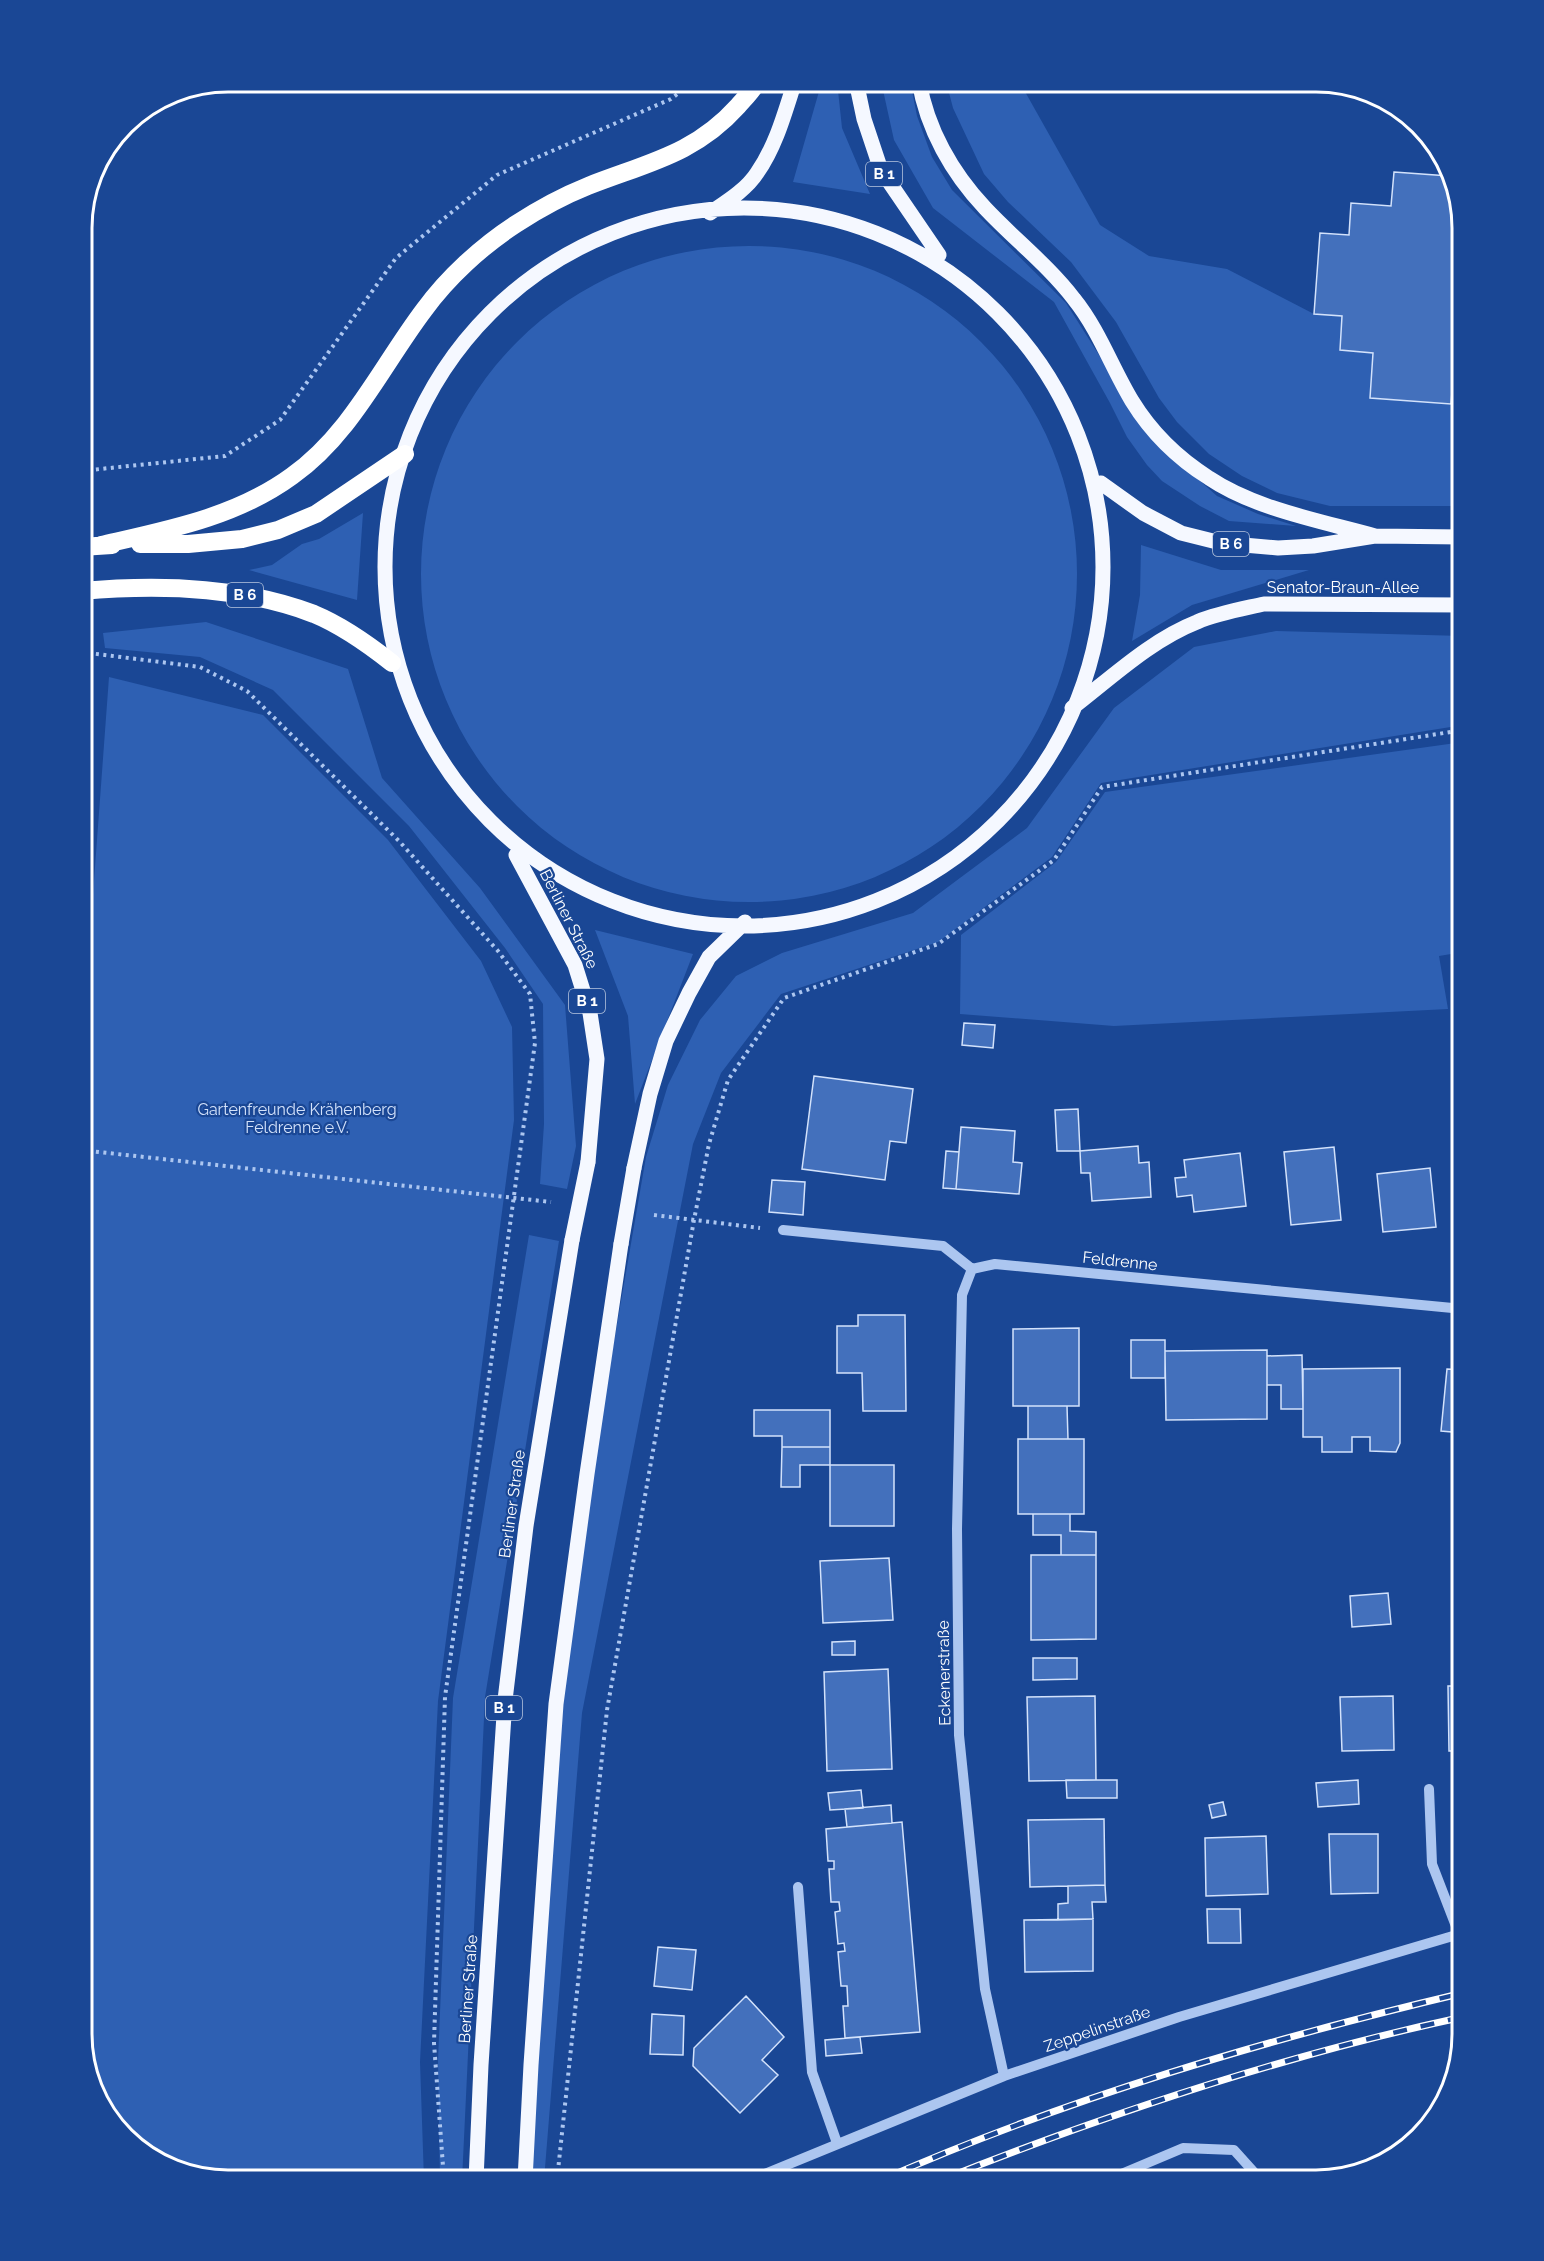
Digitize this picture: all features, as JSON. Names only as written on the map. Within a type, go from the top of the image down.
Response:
[{"type":"highway","points":[[101,545],[178,528],[220,514],[292,477],[319,454],[346,424],[425,308],[479,253],[514,225],[546,205],[588,186],[675,154],[702,138],[729,116],[749,92]]},
{"type":"highway","points":[[92,546],[199,543],[242,538],[278,530],[316,514],[405,454]]},
{"type":"highway","name":"B 6","points":[[92,591],[157,588],[250,596],[315,615],[360,638],[392,663]]},
{"type":"main road","points":[[710,214],[733,198],[756,175],[770,150],[791,92]]},
{"type":"main road","name":"B 1","points":[[858,92],[864,119],[881,170],[939,255]]},
{"type":"main road","points":[[921,92],[938,141],[959,176],[985,208],[1051,271],[1076,300],[1133,402],[1158,435],[1179,456],[1233,493],[1266,506],[1375,536]]},
{"type":"main road","points":[[765,211],[854,223],[939,255],[994,295],[1019,319],[1041,346],[1076,404],[1089,439],[1101,483],[1105,569],[1099,615],[1089,661],[1072,708],[1047,752],[1014,793],[977,831],[938,860],[891,887],[844,906],[804,915],[745,922],[692,920],[650,914],[604,901],[564,883],[516,855],[488,833],[454,797],[424,755],[407,715],[392,663],[383,617],[382,563],[389,511],[405,454],[423,412],[448,373],[511,304],[549,275],[633,231],[670,221],[710,214],[765,211]]},
{"type":"main road","name":"B 6","points":[[1101,483],[1143,513],[1181,533],[1221,543],[1278,548],[1313,546],[1375,536],[1452,537]]},
{"type":"main road","name":"Senator-Braun-Allee","points":[[1072,708],[1153,646],[1197,622],[1234,611],[1264,604],[1452,605]]},
{"type":"main road","name":"Berliner Straße","points":[[476,2169],[481,2065],[505,1700],[526,1526],[572,1240],[588,1162],[597,1059],[590,1013],[575,965],[516,855]]},
{"type":"main road","points":[[526,2169],[556,1704],[586,1474],[634,1168],[650,1094],[666,1041],[688,993],[710,957],[745,922]]},
{"type":"street","points":[[783,1230],[943,1246],[972,1269]]},
{"type":"street","name":"Feldrenne","points":[[972,1269],[995,1264],[1452,1309]]},
{"type":"street","name":"Eckenerstraße","points":[[972,1269],[962,1295],[957,1529],[960,1735],[985,1989],[1004,2076]]},
{"type":"street","points":[[1429,1789],[1432,1864],[1452,1912]]},
{"type":"street","points":[[798,1887],[812,2072],[837,2143]]},
{"type":"street","name":"Zeppelinstraße","points":[[775,2170],[1004,2076],[1179,2017],[1452,1936]]},
{"type":"street","points":[[1131,2170],[1184,2148],[1234,2150],[1252,2170]]},
{"type":"path","points":[[92,470],[225,456],[280,420],[396,258],[497,175],[671,99],[680,92]]},
{"type":"path","points":[[92,652],[200,667],[247,692],[399,841],[498,951],[530,994],[535,1043],[445,1697],[434,2043],[443,2169]]},
{"type":"path","points":[[558,2169],[607,1710],[694,1220],[709,1144],[728,1080],[784,998],[938,944],[1054,860],[1102,787],[1452,732]]},
{"type":"path","points":[[92,1151],[513,1197]]},
{"type":"path","points":[[694,1220],[783,1230]]},
{"type":"green space","points":[[819,92],[838,92],[842,128],[870,194],[793,182]]},
{"type":"green space","points":[[883,92],[912,92],[917,116],[932,157],[952,190],[1066,303],[1151,437],[1217,496],[1258,514],[1296,526],[1229,521],[1200,506],[1162,481],[1127,437],[1054,302],[933,208],[894,140]]},
{"type":"green space","points":[[949,92],[1025,92],[1100,225],[1149,256],[1227,269],[1314,314],[1342,316],[1373,353],[1371,398],[1451,404],[1452,392],[1452,506],[1330,506],[1277,493],[1242,476],[1209,454],[1177,422],[1159,398],[1116,322],[1071,262],[1008,202],[984,174],[953,108]]},
{"type":"green space","points":[[749,246],[813,252],[874,271],[931,301],[981,342],[1022,392],[1052,449],[1071,510],[1077,574],[1071,638],[1052,699],[1022,756],[981,806],[931,847],[874,877],[813,896],[749,902],[685,896],[624,877],[567,847],[517,806],[476,756],[446,699],[427,638],[421,574],[427,510],[446,449],[476,392],[517,342],[567,301],[624,271],[685,252]]},
{"type":"green space","points":[[363,513],[357,600],[249,570],[272,565],[302,544],[319,539]]},
{"type":"green space","points":[[1141,545],[1221,570],[1309,570],[1192,605],[1132,641],[1140,595]]},
{"type":"green space","points":[[206,622],[348,669],[382,778],[480,888],[565,1005],[576,1146],[567,1189],[540,1184],[544,1124],[543,1004],[505,948],[409,826],[273,690],[200,657],[105,648],[103,633]]},
{"type":"green space","points":[[1276,631],[1452,636],[1452,727],[1101,783],[1052,857],[938,942],[781,994],[721,1073],[693,1144],[582,1713],[545,2169],[527,2169],[551,1705],[646,1157],[668,1085],[700,1020],[736,976],[782,953],[913,913],[1027,828],[1114,708],[1194,647]]},
{"type":"green space","name":"Gartenfreunde Krähenberg Feldrenne e.V.","points":[[109,677],[263,715],[388,840],[481,961],[512,1027],[514,1120],[438,1701],[420,2062],[424,2169],[219,2169],[184,2162],[152,2147],[131,2130],[110,2101],[96,2069],[92,2033],[92,908]]},
{"type":"green space","points":[[1452,744],[1452,954],[1439,956],[1448,1009],[1114,1026],[960,1014],[961,935],[1056,862],[1105,792]]},
{"type":"green space","points":[[595,930],[693,954],[635,1104],[628,1016]]},
{"type":"green space","points":[[529,1235],[559,1241],[485,1697],[463,2169],[440,2169],[438,2061],[453,1698]]},
{"type":"building","points":[[1394,172],[1442,175],[1448,192],[1452,228],[1451,404],[1370,398],[1373,353],[1340,350],[1342,316],[1314,314],[1320,233],[1349,235],[1351,203],[1391,206]]},
{"type":"building","points":[[964,1023],[995,1025],[993,1048],[962,1045]]},
{"type":"building","points":[[814,1076],[913,1089],[906,1143],[890,1141],[885,1180],[802,1169]]},
{"type":"building","points":[[1078,1109],[1080,1151],[1057,1151],[1055,1110]]},
{"type":"building","points":[[961,1127],[1015,1131],[1013,1162],[1022,1163],[1019,1194],[956,1189]]},
{"type":"building","points":[[1138,1146],[1139,1163],[1149,1162],[1151,1197],[1092,1201],[1090,1173],[1081,1173],[1080,1151]]},
{"type":"building","points":[[1334,1147],[1341,1220],[1291,1225],[1284,1152]]},
{"type":"building","points":[[946,1151],[959,1152],[956,1189],[943,1188]]},
{"type":"building","points":[[1240,1153],[1246,1206],[1194,1212],[1192,1195],[1177,1197],[1175,1178],[1186,1177],[1184,1160]]},
{"type":"building","points":[[1430,1168],[1436,1227],[1383,1232],[1377,1174]]},
{"type":"building","points":[[772,1180],[805,1182],[803,1215],[769,1212]]},
{"type":"building","points":[[858,1315],[905,1315],[906,1411],[863,1411],[862,1373],[837,1373],[837,1326],[858,1326]]},
{"type":"building","points":[[1079,1328],[1079,1406],[1013,1406],[1013,1329]]},
{"type":"building","points":[[1131,1340],[1165,1340],[1165,1378],[1131,1378]]},
{"type":"building","points":[[1267,1350],[1267,1419],[1166,1420],[1165,1351]]},
{"type":"building","points":[[1302,1355],[1303,1409],[1281,1409],[1281,1385],[1267,1385],[1267,1356]]},
{"type":"building","points":[[1400,1368],[1400,1443],[1396,1452],[1370,1451],[1370,1437],[1352,1437],[1352,1452],[1322,1452],[1322,1437],[1303,1437],[1303,1369]]},
{"type":"building","points":[[1447,1369],[1452,1369],[1452,1432],[1441,1431]]},
{"type":"building","points":[[1028,1406],[1067,1406],[1068,1439],[1028,1439]]},
{"type":"building","points":[[754,1410],[830,1410],[830,1447],[782,1447],[782,1436],[754,1436]]},
{"type":"building","points":[[1018,1439],[1084,1439],[1084,1514],[1018,1514]]},
{"type":"building","points":[[782,1447],[830,1447],[830,1465],[800,1465],[800,1487],[781,1487]]},
{"type":"building","points":[[830,1465],[894,1465],[894,1526],[830,1526]]},
{"type":"building","points":[[1033,1514],[1070,1514],[1070,1531],[1096,1532],[1096,1555],[1061,1555],[1061,1535],[1033,1535]]},
{"type":"building","points":[[1031,1555],[1096,1555],[1096,1639],[1031,1640]]},
{"type":"building","points":[[889,1558],[893,1620],[823,1623],[820,1561]]},
{"type":"building","points":[[1388,1593],[1391,1624],[1352,1627],[1350,1596]]},
{"type":"building","points":[[855,1641],[855,1655],[832,1655],[832,1642]]},
{"type":"building","points":[[1033,1658],[1077,1658],[1077,1679],[1033,1680]]},
{"type":"building","points":[[888,1669],[892,1769],[827,1771],[824,1672]]},
{"type":"building","points":[[1448,1686],[1452,1686],[1452,1751],[1449,1751]]},
{"type":"building","points":[[1095,1696],[1096,1780],[1029,1781],[1027,1697]]},
{"type":"building","points":[[1393,1696],[1394,1750],[1342,1751],[1340,1697]]},
{"type":"building","points":[[1066,1780],[1117,1780],[1117,1798],[1067,1798]]},
{"type":"building","points":[[1358,1780],[1359,1804],[1318,1807],[1316,1783]]},
{"type":"building","points":[[861,1790],[863,1808],[830,1810],[828,1793]]},
{"type":"building","points":[[1223,1802],[1226,1815],[1212,1818],[1209,1805]]},
{"type":"building","points":[[891,1805],[892,1823],[847,1827],[845,1809]]},
{"type":"building","points":[[1104,1819],[1105,1885],[1030,1887],[1028,1820]]},
{"type":"building","points":[[902,1822],[920,2032],[845,2038],[843,2006],[848,2006],[847,1986],[841,1986],[838,1952],[845,1951],[844,1943],[838,1944],[835,1912],[840,1911],[839,1902],[831,1902],[829,1869],[834,1869],[834,1861],[828,1861],[826,1829]]},
{"type":"building","points":[[1329,1834],[1378,1834],[1378,1893],[1331,1894]]},
{"type":"building","points":[[1266,1836],[1268,1894],[1206,1896],[1205,1838]]},
{"type":"building","points":[[1105,1885],[1106,1902],[1092,1902],[1093,1919],[1058,1920],[1058,1904],[1068,1903],[1068,1886]]},
{"type":"building","points":[[1207,1909],[1240,1909],[1241,1943],[1208,1943]]},
{"type":"building","points":[[1093,1919],[1093,1971],[1025,1972],[1024,1920]]},
{"type":"building","points":[[658,1947],[696,1950],[692,1990],[654,1986]]},
{"type":"building","points":[[746,1996],[784,2037],[762,2060],[778,2075],[740,2113],[693,2066],[694,2048]]},
{"type":"building","points":[[652,2014],[684,2016],[683,2055],[650,2054]]},
{"type":"building","points":[[860,2037],[862,2053],[826,2056],[825,2040]]},
{"type":"railway","points":[[906,2170],[1023,2123],[1168,2073],[1314,2031],[1452,1996]]},
{"type":"railway","points":[[967,2170],[1133,2109],[1199,2088],[1330,2049],[1452,2019]]}]
